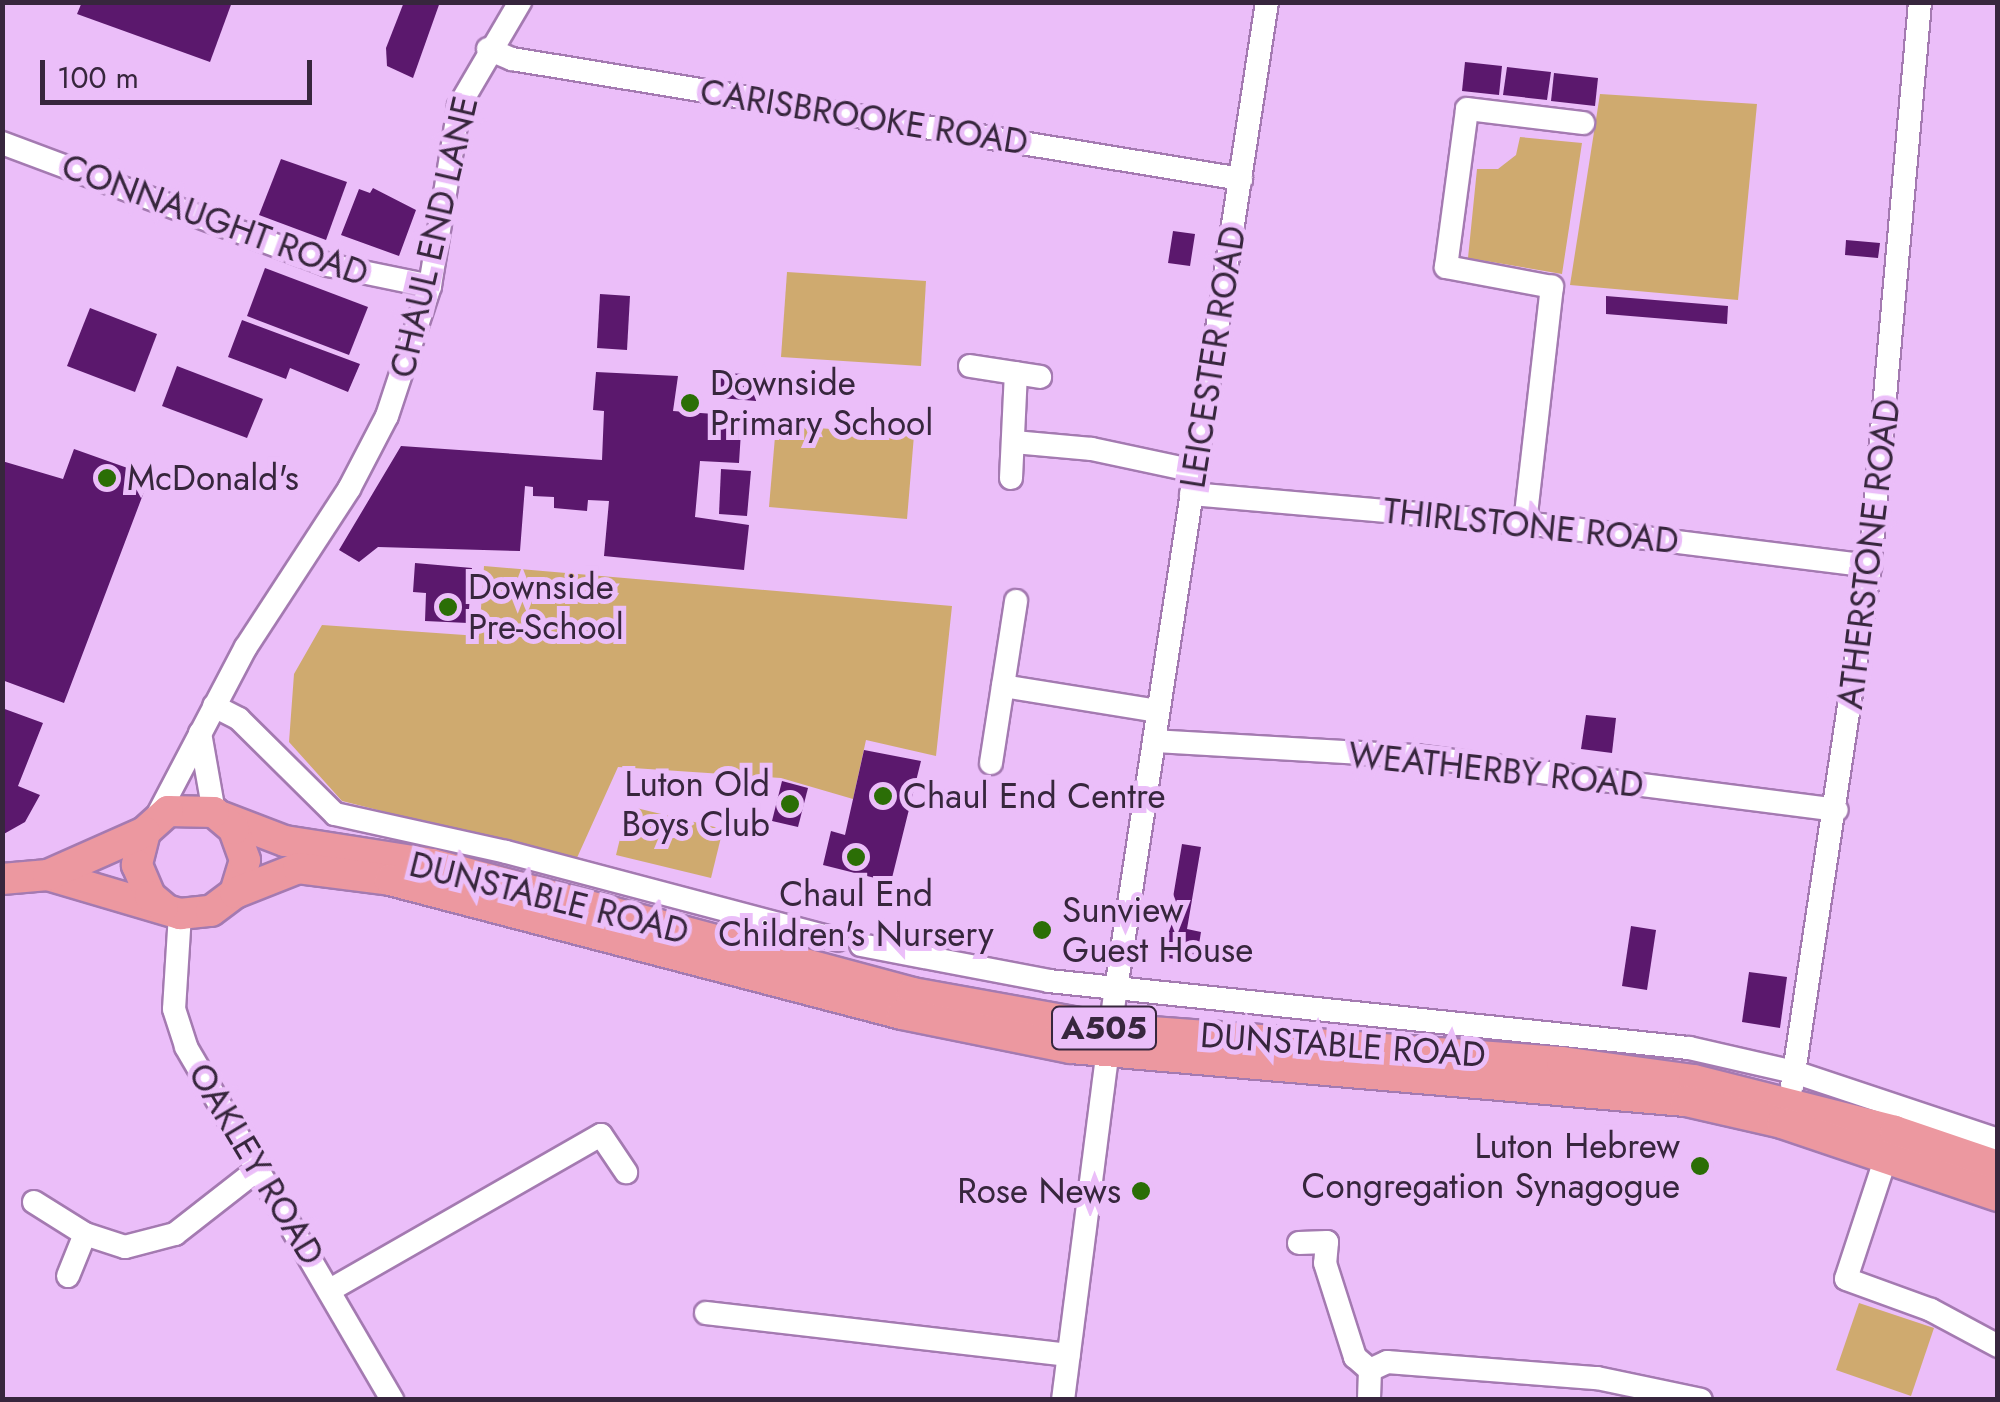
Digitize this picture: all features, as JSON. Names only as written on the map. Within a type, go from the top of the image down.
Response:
[{"type":"main road","points":[[2,880],[48,875],[184,807],[218,814],[242,844],[245,860],[234,892],[210,911],[172,910],[48,875]]},
{"type":"main road","name":"DUNSTABLE ROAD","points":[[218,814],[285,841],[432,864],[912,993],[1110,1040],[1562,1062],[1791,1086],[1998,1166]]},
{"type":"main road","points":[[150,826],[137,865],[150,896],[172,910]]},
{"type":"main road","name":"DUNSTABLE ROAD","points":[[234,892],[298,868],[390,880],[902,1014],[1686,1101],[1886,1157],[1998,1196]]},
{"type":"street","name":"CHAUL END LANE","points":[[150,826],[214,706],[387,416],[430,286],[449,142],[488,49],[520,2]]},
{"type":"street","name":"LEICESTER ROAD","points":[[1063,1400],[1116,989],[1267,2]]},
{"type":"street","name":"ATHERSTONE ROAD","points":[[1791,1086],[1837,810],[1870,566],[1920,2]]},
{"type":"street","name":"CARISBROOKE ROAD","points":[[488,49],[512,59],[1241,178]]},
{"type":"street","points":[[1525,523],[1552,287],[1446,267],[1468,109],[1583,123]]},
{"type":"street","name":"CONNAUGHT ROAD","points":[[2,143],[328,265],[430,286]]},
{"type":"street","points":[[970,366],[1040,376]]},
{"type":"street","points":[[1012,478],[1016,374]]},
{"type":"street","name":"THIRLSTONE ROAD","points":[[1014,442],[1092,449],[1193,483],[1870,566]]},
{"type":"street","points":[[990,763],[1016,601]]},
{"type":"street","points":[[1003,686],[1157,711]]},
{"type":"street","name":"DUNSTABLE ROAD","points":[[214,706],[239,719],[335,814],[506,852],[850,943],[1116,989],[1689,1048],[1791,1086],[1998,1140]]},
{"type":"street","points":[[200,733],[218,814]]},
{"type":"street","name":"WEATHERBY ROAD","points":[[1154,741],[1416,756],[1837,810]]},
{"type":"street","name":"OAKLEY ROAD","points":[[172,910],[174,1008],[186,1047],[392,1400]]},
{"type":"street","points":[[330,1290],[601,1135],[626,1172]]},
{"type":"street","points":[[1886,1157],[1846,1279],[1931,1310],[1998,1346]]},
{"type":"street","points":[[34,1202],[85,1234],[126,1248],[175,1234],[257,1170]]},
{"type":"street","points":[[68,1276],[85,1234]]},
{"type":"street","points":[[1299,1243],[1327,1242],[1325,1263],[1354,1357],[1370,1370]]},
{"type":"street","points":[[706,1313],[1069,1355]]},
{"type":"street","points":[[1370,1370],[1387,1362],[1702,1400]]},
{"type":"street","points":[[1369,1400],[1370,1370]]},
{"type":"shaded area","points":[[1600,94],[1757,104],[1738,300],[1570,285]]},
{"type":"shaded area","points":[[1520,137],[1582,143],[1562,274],[1468,258],[1477,169],[1498,169],[1516,155]]},
{"type":"shaded area","points":[[787,272],[926,281],[921,366],[781,357]]},
{"type":"shaded area","points":[[776,425],[914,435],[907,519],[769,507]]},
{"type":"shaded area","points":[[484,566],[952,606],[936,756],[866,740],[853,799],[781,778],[618,767],[576,860],[342,801],[289,742],[294,674],[322,625],[479,636]]},
{"type":"shaded area","points":[[628,806],[723,829],[711,878],[616,855]]},
{"type":"shaded area","points":[[1859,1303],[1934,1328],[1911,1396],[1836,1370]]},
{"type":"building","points":[[82,2],[232,2],[210,62],[77,14]]},
{"type":"building","points":[[404,2],[440,2],[413,78],[387,66],[386,48]]},
{"type":"building","points":[[1465,62],[1502,66],[1499,95],[1462,91]]},
{"type":"building","points":[[1507,67],[1551,72],[1547,100],[1503,95]]},
{"type":"building","points":[[1554,73],[1598,78],[1595,106],[1551,101]]},
{"type":"building","points":[[281,159],[347,182],[326,240],[259,215]]},
{"type":"building","points":[[373,188],[416,210],[399,256],[341,235],[359,189],[370,193]]},
{"type":"building","points":[[1173,231],[1195,234],[1190,266],[1168,263]]},
{"type":"building","points":[[1846,240],[1880,243],[1878,258],[1845,255]]},
{"type":"building","points":[[265,268],[368,307],[349,355],[247,316]]},
{"type":"building","points":[[600,294],[630,296],[627,350],[597,348]]},
{"type":"building","points":[[1606,296],[1728,306],[1727,324],[1606,314]]},
{"type":"building","points":[[90,308],[157,334],[135,392],[67,366]]},
{"type":"building","points":[[242,320],[360,364],[348,392],[290,368],[286,379],[228,357]]},
{"type":"building","points":[[177,366],[263,399],[247,438],[162,406]]},
{"type":"building","name":"Downside Primary School","points":[[596,372],[678,376],[673,411],[742,416],[739,463],[700,461],[695,517],[749,525],[744,570],[604,556],[609,501],[588,500],[587,511],[554,508],[554,497],[533,496],[533,487],[525,486],[520,551],[378,547],[359,562],[339,550],[401,446],[602,460],[604,411],[593,410]]},
{"type":"building","points":[[709,372],[760,375],[756,401],[708,397]]},
{"type":"building","points":[[74,449],[150,476],[64,703],[2,680],[2,461],[63,479]]},
{"type":"building","points":[[721,469],[751,471],[747,516],[719,514]]},
{"type":"building","name":"Downside Pre-School","points":[[415,563],[472,568],[468,623],[425,621],[426,593],[413,592]]},
{"type":"building","points":[[2,708],[43,723],[18,786],[40,795],[25,822],[2,835]]},
{"type":"building","points":[[1586,715],[1616,718],[1612,753],[1581,749]]},
{"type":"building","name":"Chaul End Centre","points":[[864,750],[921,761],[891,882],[823,865],[831,831],[845,835]]},
{"type":"building","name":"Luton Old Boys Club","points":[[782,781],[808,788],[798,827],[772,821]]},
{"type":"building","points":[[1182,844],[1201,847],[1187,929],[1201,932],[1196,963],[1163,957]]},
{"type":"building","points":[[1631,926],[1656,930],[1647,990],[1622,986]]},
{"type":"building","points":[[1749,972],[1787,977],[1780,1028],[1742,1022]]},
{"type":"place","name":"Downside Primary School","points":[[690,403]]},
{"type":"place","name":"McDonald's","points":[[107,478]]},
{"type":"place","name":"Downside Pre-School","points":[[448,607]]},
{"type":"place","name":"Chaul End Centre","points":[[883,796]]},
{"type":"place","name":"Luton Old Boys Club","points":[[790,804]]},
{"type":"place","name":"Chaul End Children's Nursery","points":[[856,857]]},
{"type":"place","name":"Sunview Guest House","points":[[1042,930]]},
{"type":"place","name":"Luton Hebrew Congregation Synagogue","points":[[1700,1166]]},
{"type":"place","name":"Rose News","points":[[1141,1191]]}]
